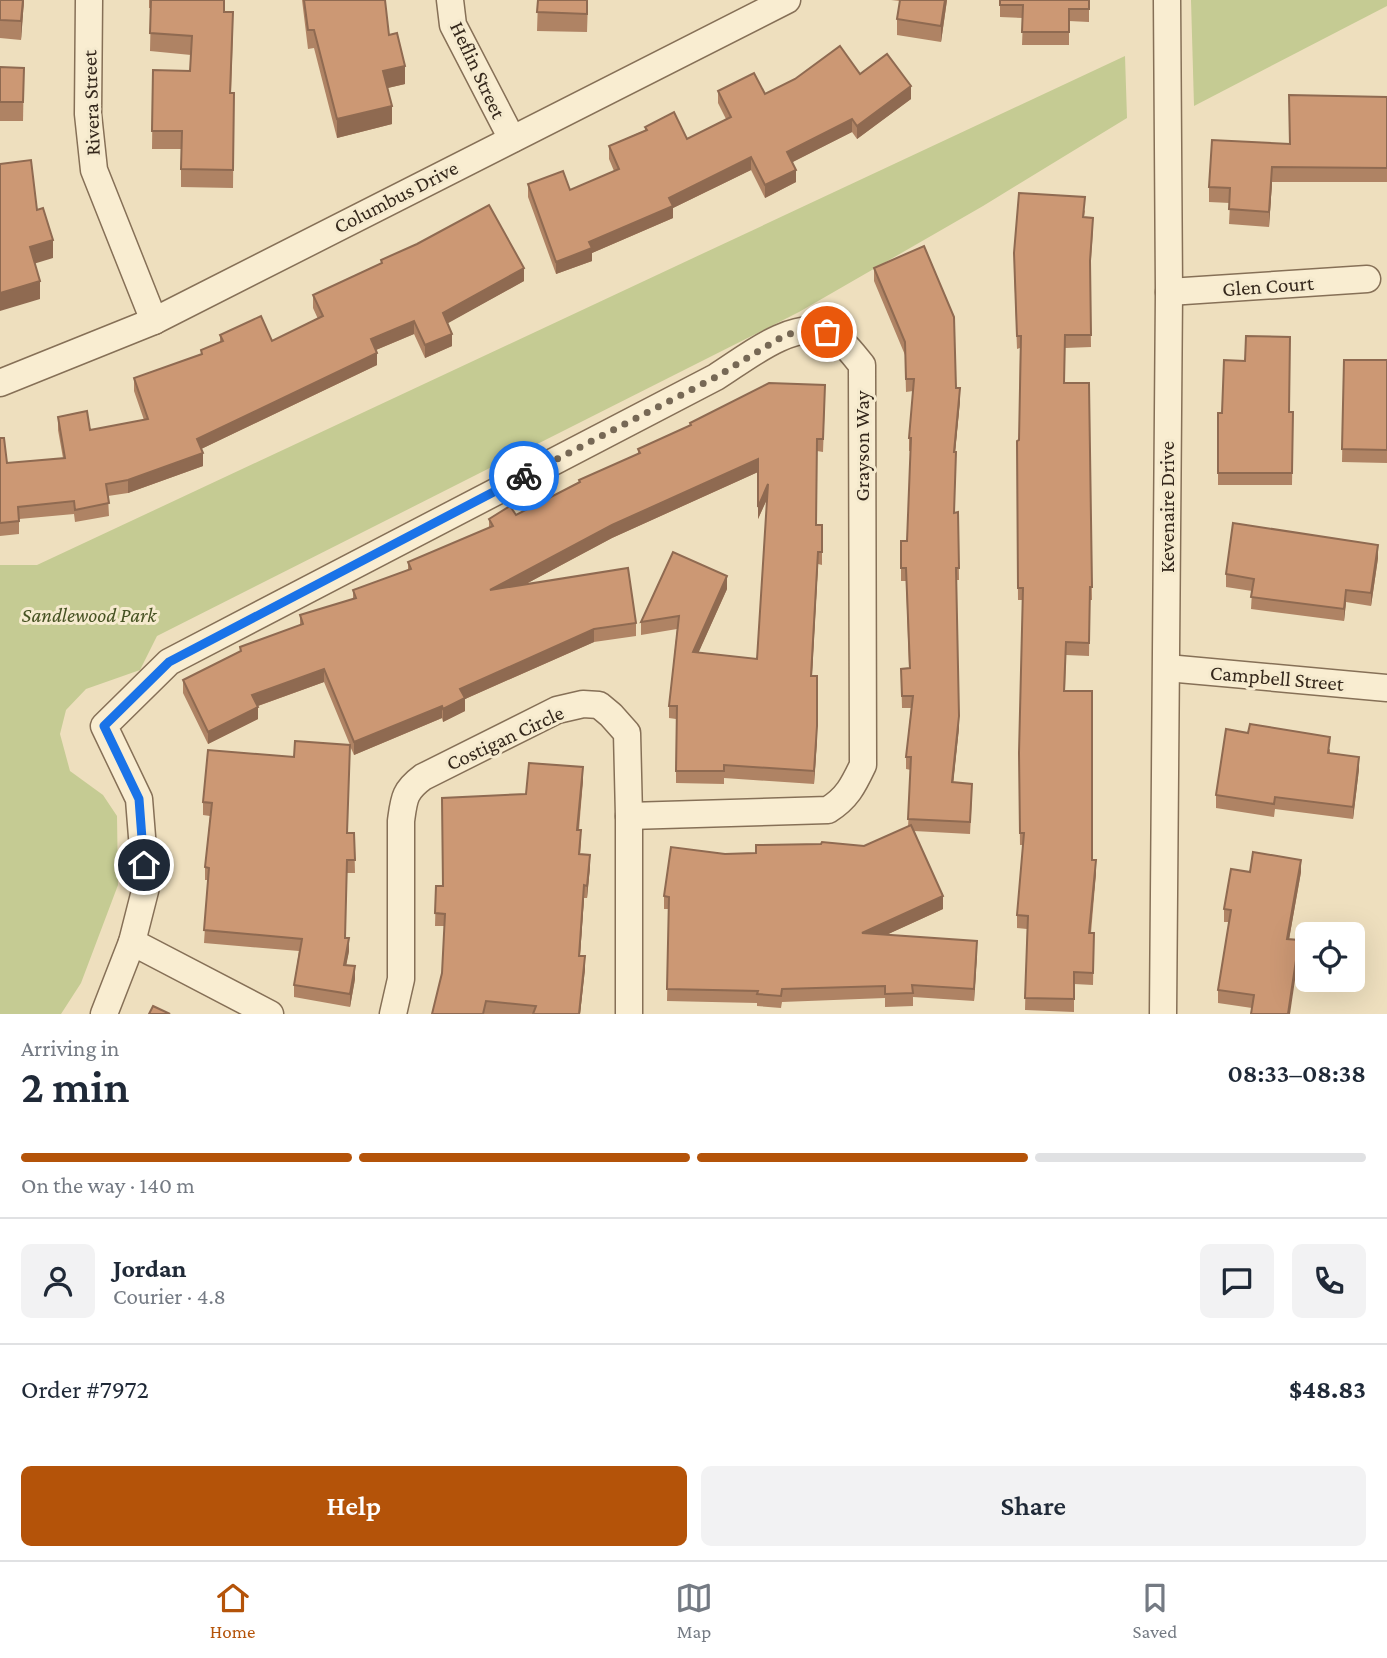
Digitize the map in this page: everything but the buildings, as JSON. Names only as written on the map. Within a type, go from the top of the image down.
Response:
[{"type":"street","name":"Rivera Street","points":[[89,0],[88,114],[94,170],[154,320]]},
{"type":"street","name":"Heflin Street","points":[[450,0],[453,25],[512,139]]},
{"type":"street","name":"Columbus Drive","points":[[0,383],[154,320],[787,0]]},
{"type":"street","name":"Kevenaire Drive","points":[[1163,1014],[1167,668],[1167,0]]},
{"type":"street","name":"Glen Court","points":[[1168,292],[1367,279]]},
{"type":"street","name":"Grayson Way","points":[[132,942],[146,887],[139,799],[104,726],[169,662],[716,377],[785,335],[806,330],[827,332],[845,345],[862,365],[863,765],[842,800],[828,810],[629,816]]},
{"type":"street","name":"Campbell Street","points":[[1167,668],[1387,688]]},
{"type":"street","name":"Costigan Circle","points":[[393,1014],[401,979],[401,821],[408,788],[423,777],[557,710],[583,704],[599,705],[626,733],[629,816],[629,1014]]},
{"type":"street","points":[[104,1014],[132,942],[270,1014]]},
{"type":"green space","points":[[1191,0],[1387,0],[1387,6],[1194,106]]},
{"type":"green space","name":"Sandlewood Park","points":[[1125,56],[1127,118],[983,206],[799,312],[157,636],[140,670],[86,689],[66,710],[60,734],[70,771],[103,795],[117,816],[118,885],[81,983],[61,1014],[0,1014],[0,565],[37,565]]},
{"type":"way so far","points":[[524,476],[716,377],[785,335],[806,330],[827,332]]},
{"type":"route","points":[[144,865],[139,799],[104,726],[169,662],[524,476]]}]
